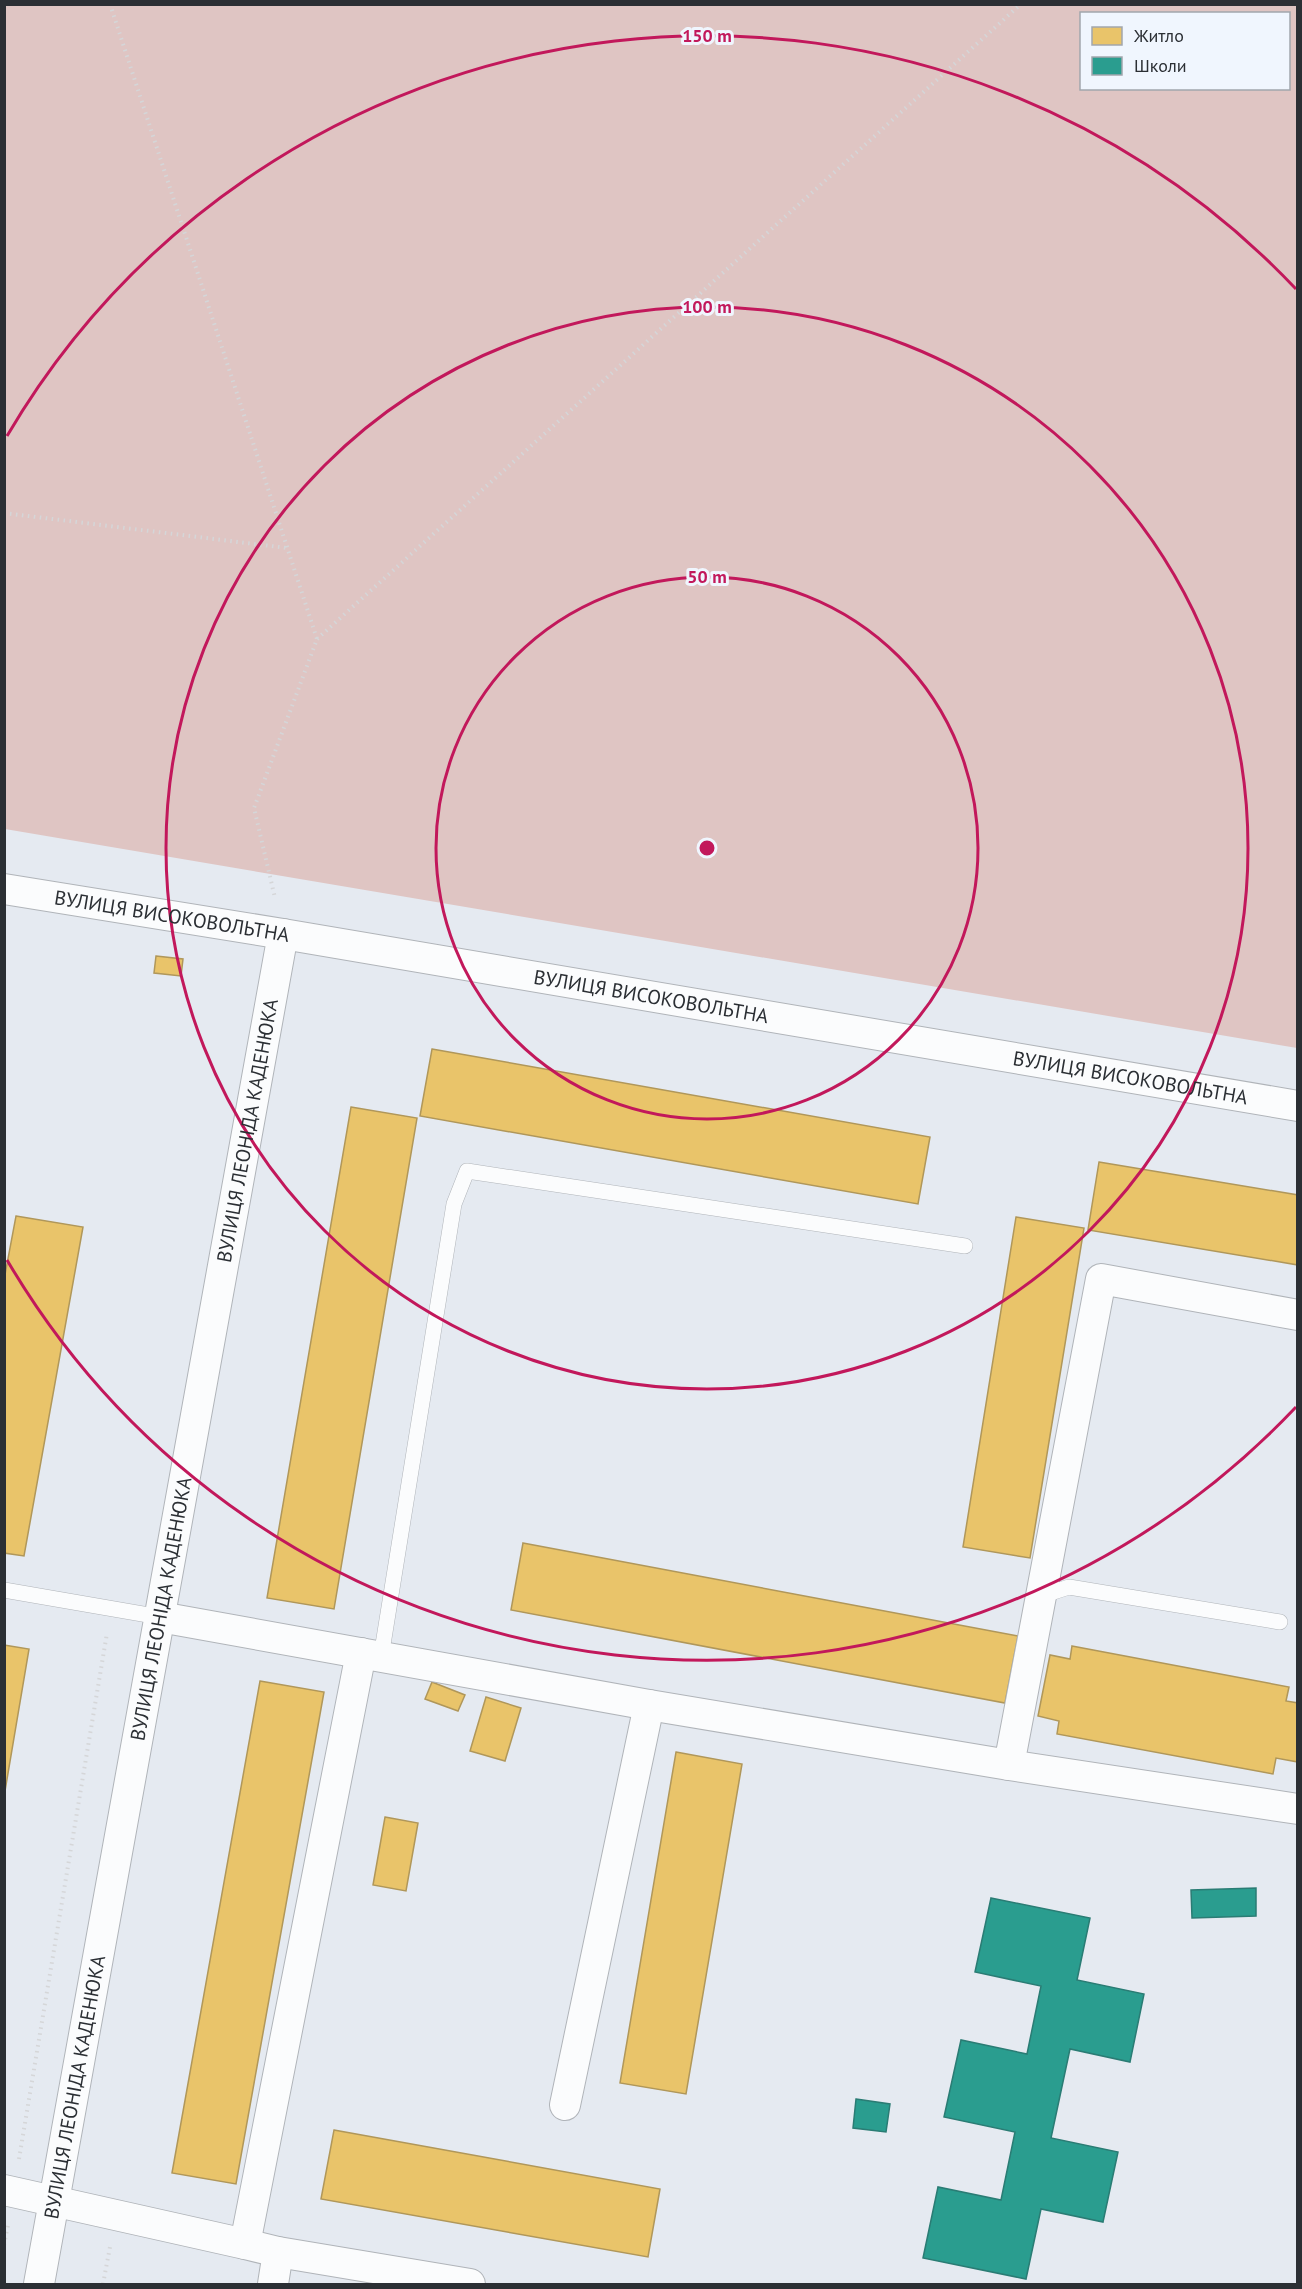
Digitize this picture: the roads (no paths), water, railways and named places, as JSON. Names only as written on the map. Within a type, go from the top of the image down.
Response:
[{"type":"street","name":"ВУЛИЦЯ ВИСОКОВОЛЬТНА","points":[[4,890],[283,934],[1298,1106]]},
{"type":"street","name":"ВУЛИЦЯ ЛЕОНІДА КАДЕНЮКА","points":[[39,2284],[283,934]]},
{"type":"street","points":[[1009,1765],[1101,1280],[1298,1315]]},
{"type":"street","points":[[160,1617],[649,1705],[1009,1765],[1298,1809]]},
{"type":"street","points":[[245,2244],[371,1655]]},
{"type":"street","points":[[565,2105],[649,1705]]},
{"type":"street","points":[[9,2191],[278,2252],[470,2284]]},
{"type":"street","points":[[273,2284],[278,2252]]},
{"type":"lane","points":[[371,1655],[454,1204],[466,1172],[965,1246]]},
{"type":"lane","points":[[1041,1596],[1069,1587],[1281,1622]]},
{"type":"lane","points":[[4,1590],[160,1617]]}]
